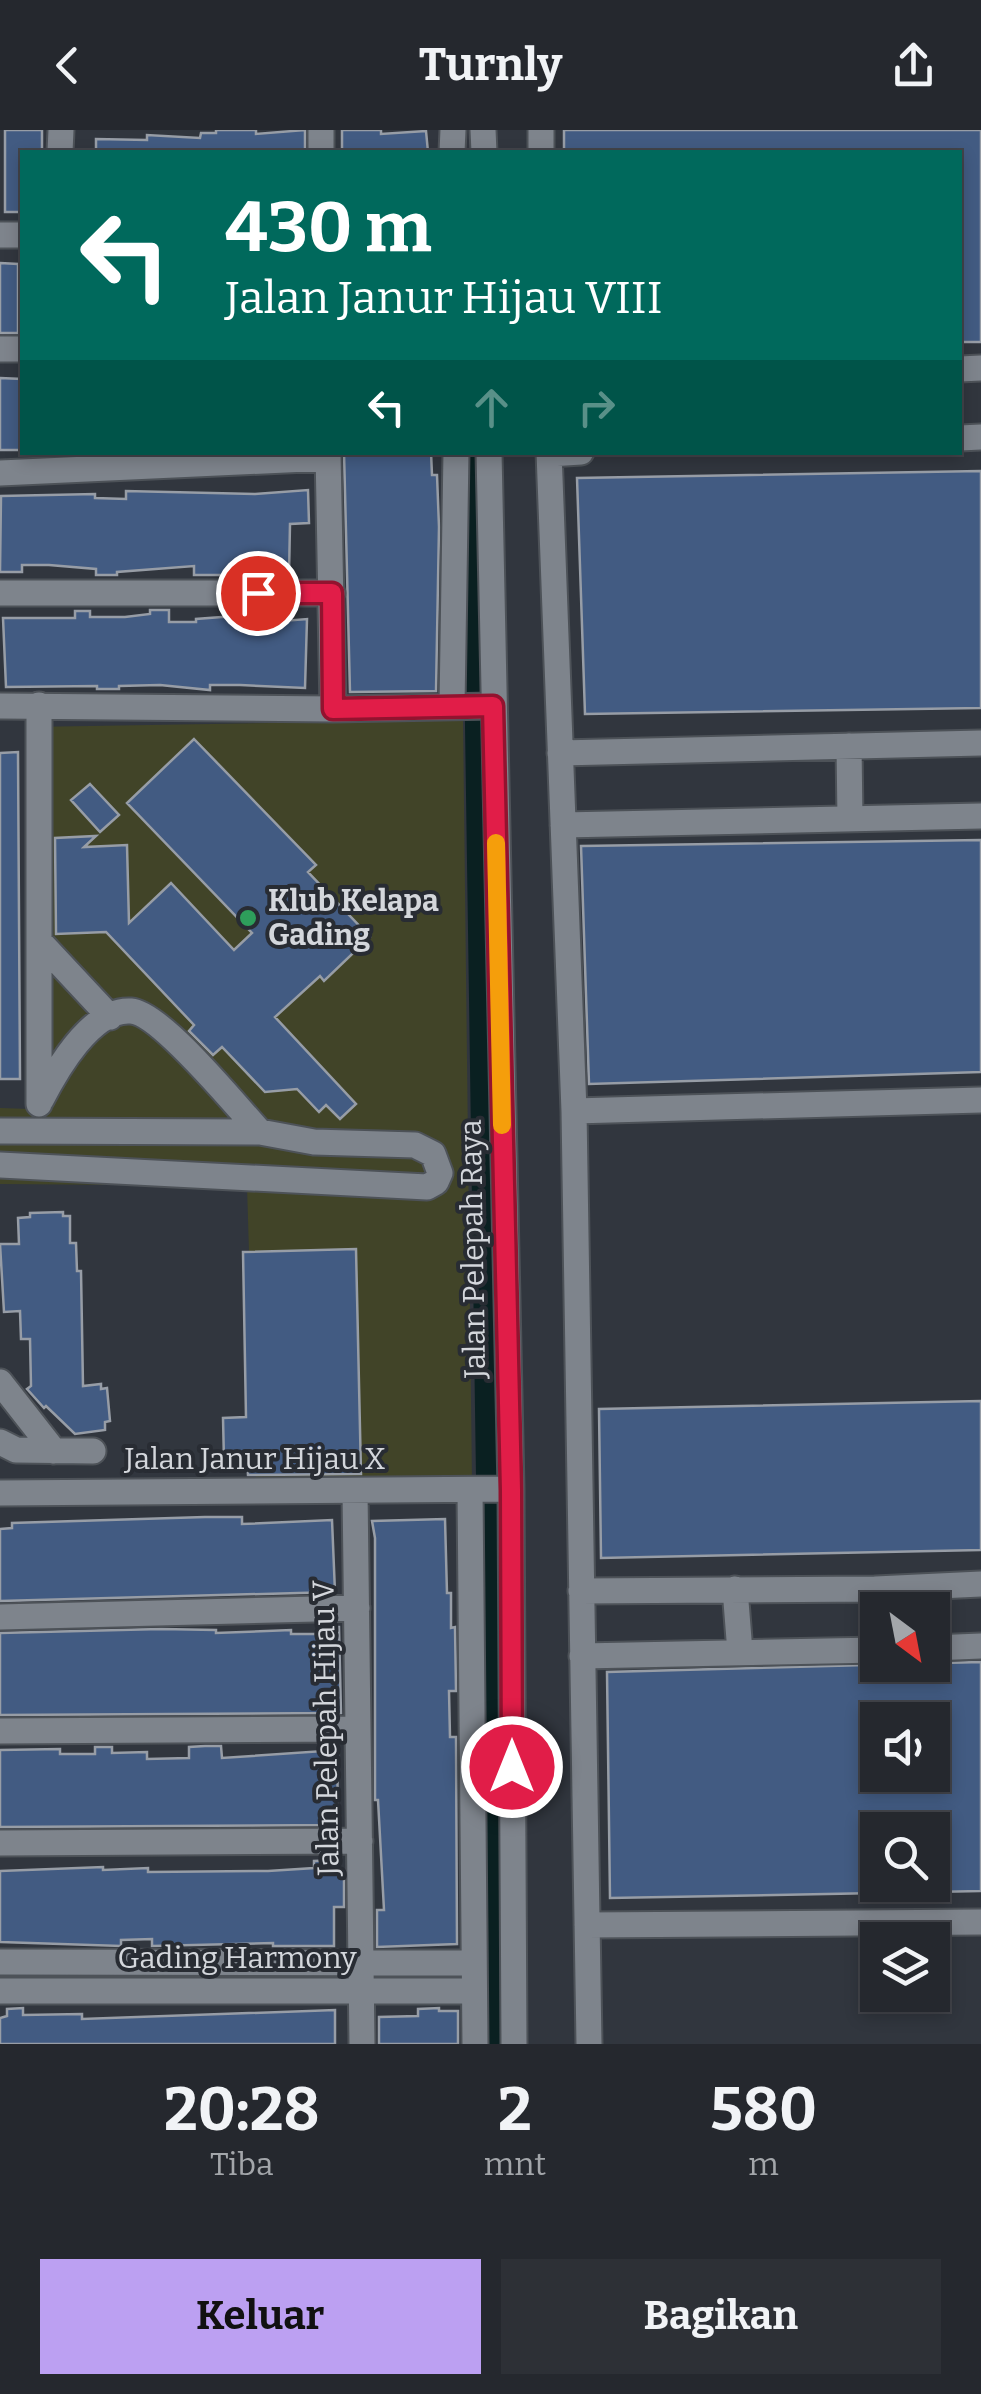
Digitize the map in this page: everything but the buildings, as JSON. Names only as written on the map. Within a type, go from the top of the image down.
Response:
[{"type":"street","points":[[981,426],[981,437]]},
{"type":"street","name":"Jalan Pelepah Raya","points":[[456,455],[474,706],[487,1490],[514,2044]]},
{"type":"street","name":"Jalan Pelepah Raya","points":[[474,706],[488,455]]},
{"type":"street","points":[[549,455],[574,1112],[589,2044]]},
{"type":"street","points":[[0,473],[328,456],[333,709]]},
{"type":"street","points":[[0,593],[332,593]]},
{"type":"street","points":[[39,704],[39,1104]]},
{"type":"street","points":[[0,706],[474,706]]},
{"type":"street","points":[[560,753],[981,742]]},
{"type":"street","points":[[849,746],[850,819]]},
{"type":"street","points":[[562,825],[981,816]]},
{"type":"street","points":[[40,942],[110,1017]]},
{"type":"street","points":[[12,1131],[39,1104],[59,1065],[77,1042],[121,1011],[134,1011],[159,1023],[260,1132]]},
{"type":"street","points":[[574,1112],[981,1100]]},
{"type":"street","points":[[0,1166],[426,1187],[436,1182],[440,1173],[434,1154],[415,1145],[314,1142],[260,1132],[12,1131]]},
{"type":"street","points":[[308,1183],[315,1177],[318,1164],[314,1142]]},
{"type":"street","points":[[0,1382],[54,1451]]},
{"type":"street","points":[[0,1442],[16,1450],[93,1451]]},
{"type":"street","name":"Jalan Pelepah Raya","points":[[474,2044],[487,1490]]},
{"type":"street","name":"Jalan Janur Hijau X","points":[[0,1494],[487,1490]]},
{"type":"street","name":"Jalan Pelepah Hijau V","points":[[355,1491],[362,2044]]},
{"type":"street","points":[[935,1592],[981,1584]]},
{"type":"street","points":[[581,1591],[735,1590],[860,1601]]},
{"type":"street","points":[[735,1590],[740,1652]]},
{"type":"street","points":[[0,1617],[357,1608]]},
{"type":"street","points":[[950,1647],[981,1646]]},
{"type":"street","points":[[582,1656],[860,1650]]},
{"type":"street","points":[[0,1731],[357,1729]]},
{"type":"street","points":[[0,1843],[360,1841]]},
{"type":"street","points":[[587,1925],[981,1922]]},
{"type":"street","name":"Gading Harmony","points":[[0,1962],[474,1963]]},
{"type":"street","name":"Gading Harmony","points":[[0,1991],[474,1991]]},
{"type":"green space","name":"Klub Kelapa Gading","points":[[463,720],[472,1482],[256,1481],[247,1186],[0,1184],[0,1108],[30,1109],[29,727]]},
{"type":"waterway","points":[[476,455],[491,1476]]},
{"type":"waterway","points":[[492,1503],[497,2044]]},
{"type":"slow traffic","points":[[496,843],[502,1125]]},
{"type":"place","name":"Klub Kelapa Gading","points":[[248,918]]},
{"type":"route","points":[[258,593],[332,593],[333,709],[493,706],[511,1490],[512,1767]]}]
